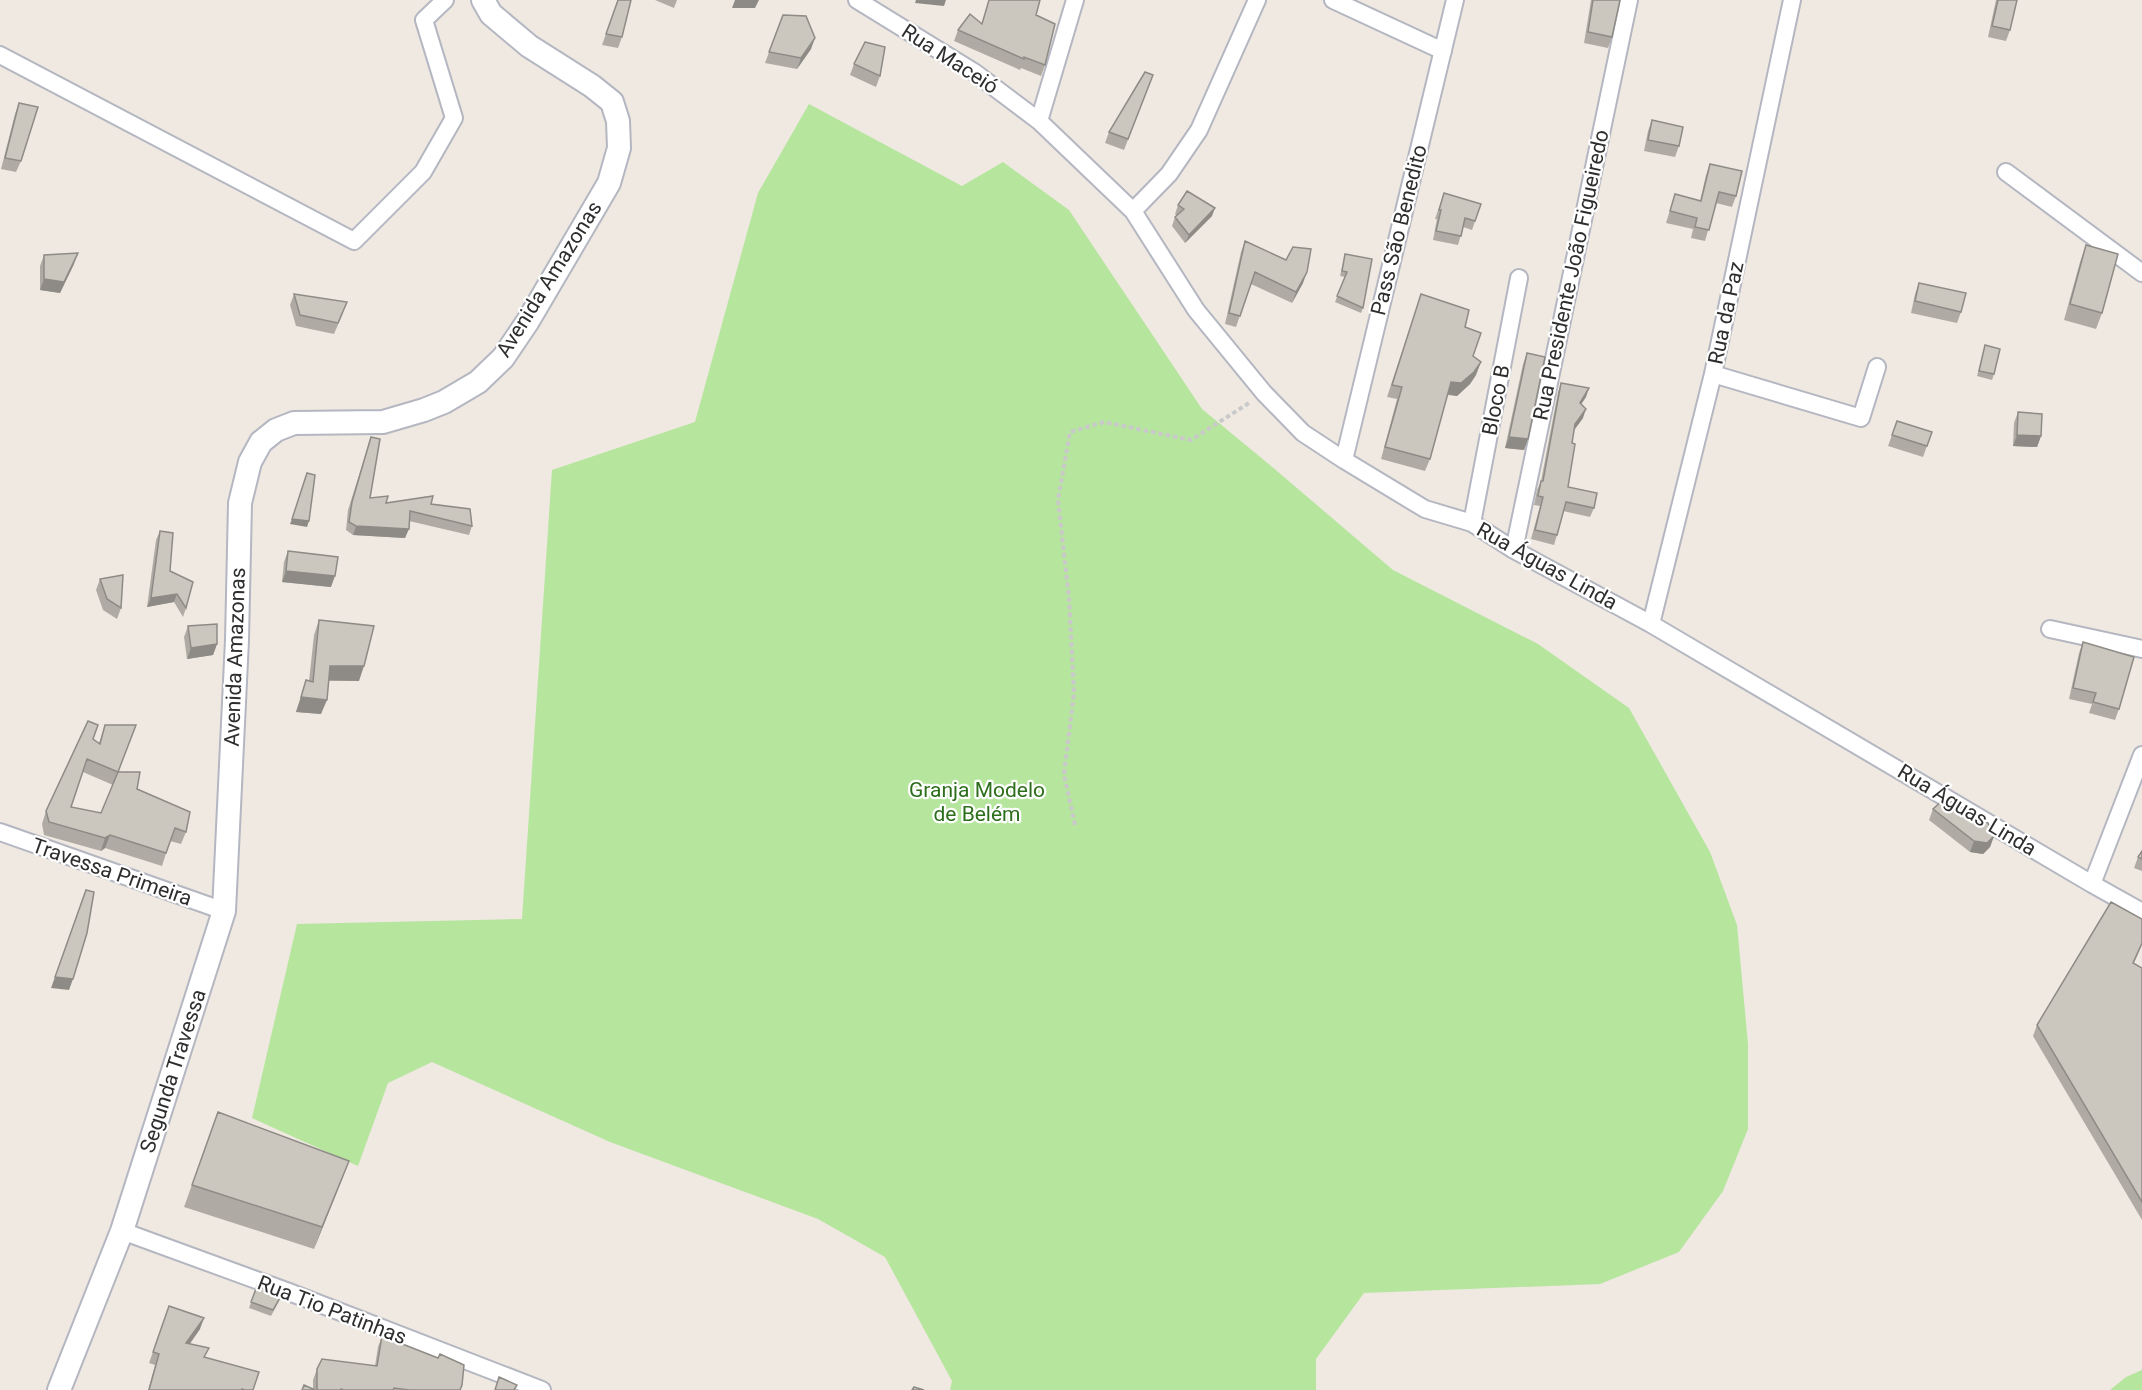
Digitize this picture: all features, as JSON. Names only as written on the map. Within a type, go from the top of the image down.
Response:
[{"type":"street","points":[[0,55],[354,241],[423,172],[454,118],[424,20],[445,0]]},
{"type":"street","name":"Avenida Amazonas","points":[[224,911],[237,640],[240,503],[250,462],[261,442],[276,430],[294,423],[383,422],[444,402],[478,382],[503,358],[528,321],[609,183],[619,148],[618,121],[612,102],[592,86],[529,46],[491,14],[483,0]]},
{"type":"street","name":"Rua Maceió","points":[[857,0],[974,72],[1040,121]]},
{"type":"street","points":[[1040,121],[1075,0]]},
{"type":"street","points":[[1133,211],[1169,174],[1199,130],[1257,0]]},
{"type":"street","points":[[1333,0],[1443,51]]},
{"type":"street","name":"Pass São Benedito","points":[[1344,460],[1455,0]]},
{"type":"street","name":"Rua Presidente João Figueiredo","points":[[1514,550],[1629,0]]},
{"type":"street","name":"Rua da Paz","points":[[1652,624],[1713,374],[1792,0]]},
{"type":"street","name":"Rua Águas Linda","points":[[1040,121],[1133,211],[1196,310],[1264,393],[1303,433],[1425,509],[1472,523],[1514,550],[1652,624],[2142,912]]},
{"type":"street","points":[[2006,172],[2142,273]]},
{"type":"street","name":"Bloco B","points":[[1472,523],[1520,278]]},
{"type":"street","points":[[1713,374],[1861,418],[1877,367]]},
{"type":"street","points":[[2050,629],[2142,649]]},
{"type":"street","points":[[2092,884],[2142,754]]},
{"type":"street","name":"Travessa Primeira","points":[[0,832],[224,911]]},
{"type":"street","name":"Segunda Travessa","points":[[59,1390],[122,1231],[224,911]]},
{"type":"street","name":"Rua Tio Patinhas","points":[[122,1231],[289,1292],[542,1390]]},
{"type":"path","points":[[1076,825],[1064,774],[1074,693],[1069,598],[1059,500],[1070,432],[1104,422],[1191,440],[1264,393]]},
{"type":"green space","name":"Granja Modelo de Belém","points":[[809,104],[962,186],[1003,162],[1069,210],[1202,409],[1393,570],[1538,644],[1629,708],[1710,852],[1737,925],[1748,1044],[1748,1129],[1723,1191],[1679,1252],[1600,1284],[1364,1293],[1316,1359],[1316,1390],[950,1390],[952,1381],[885,1257],[818,1219],[610,1142],[432,1062],[388,1083],[358,1166],[252,1118],[297,924],[522,919],[552,470],[695,422],[758,193]]},
{"type":"green space","points":[[2142,1370],[2142,1390],[2110,1390],[2126,1377]]},
{"type":"building","points":[[618,0],[631,0],[622,37],[606,34]]},
{"type":"building","points":[[989,0],[1040,0],[1036,15],[1055,24],[1045,65],[1024,57],[1024,59],[958,30],[970,14],[982,24]]},
{"type":"building","points":[[1593,0],[1620,0],[1612,37],[1588,32]]},
{"type":"building","points":[[1998,0],[2017,0],[2010,30],[1992,26]]},
{"type":"building","points":[[783,15],[806,16],[815,38],[801,58],[769,52]]},
{"type":"building","points":[[865,42],[885,47],[880,76],[854,64]]},
{"type":"building","points":[[1145,72],[1153,75],[1128,139],[1109,132]]},
{"type":"building","points":[[19,103],[38,107],[21,161],[5,158]]},
{"type":"building","points":[[1652,120],[1683,127],[1679,146],[1648,140]]},
{"type":"building","points":[[1710,164],[1742,171],[1736,196],[1719,192],[1709,230],[1695,227],[1697,218],[1670,211],[1675,194],[1701,201]]},
{"type":"building","points":[[1187,191],[1215,208],[1189,235],[1175,217],[1184,209],[1178,205]]},
{"type":"building","points":[[1444,193],[1481,204],[1475,221],[1465,218],[1461,236],[1436,231]]},
{"type":"building","points":[[1245,241],[1286,260],[1293,247],[1311,249],[1307,272],[1296,292],[1255,272],[1240,316],[1229,313]]},
{"type":"building","points":[[2086,245],[2118,254],[2102,313],[2070,304]]},
{"type":"building","points":[[78,253],[64,282],[44,279],[44,255]]},
{"type":"building","points":[[1345,254],[1372,259],[1363,308],[1337,296],[1347,272],[1342,271]]},
{"type":"building","points":[[1919,283],[1966,293],[1961,312],[1915,301]]},
{"type":"building","points":[[294,294],[347,302],[338,323],[300,315]]},
{"type":"building","points":[[1421,294],[1469,310],[1465,327],[1481,333],[1473,356],[1481,362],[1474,372],[1461,383],[1451,382],[1430,459],[1385,447],[1402,387],[1392,385]]},
{"type":"building","points":[[1985,345],[2000,349],[1994,374],[1979,371]]},
{"type":"building","points":[[1527,353],[1545,357],[1528,439],[1509,437]]},
{"type":"building","points":[[1561,383],[1589,388],[1580,403],[1586,409],[1575,424],[1572,443],[1575,444],[1568,487],[1597,493],[1594,508],[1566,502],[1557,535],[1535,530],[1543,497],[1538,496],[1541,481],[1543,481]]},
{"type":"building","points":[[2018,412],[2042,414],[2041,436],[2017,435]]},
{"type":"building","points":[[1897,421],[1932,432],[1927,446],[1892,435]]},
{"type":"building","points":[[371,437],[380,439],[370,498],[388,496],[386,503],[433,496],[431,504],[470,509],[472,526],[410,511],[409,529],[356,526],[349,522],[352,502]]},
{"type":"building","points":[[307,473],[315,475],[309,521],[292,519]]},
{"type":"building","points":[[160,531],[173,533],[170,571],[193,582],[186,608],[177,594],[151,598]]},
{"type":"building","points":[[288,551],[338,557],[335,576],[286,571]]},
{"type":"building","points":[[123,575],[121,608],[107,599],[100,579]]},
{"type":"building","points":[[319,620],[374,626],[364,666],[330,666],[327,700],[301,697],[306,680],[313,682]]},
{"type":"building","points":[[217,624],[217,644],[191,648],[188,626]]},
{"type":"building","points":[[2083,642],[2134,657],[2119,709],[2093,702],[2096,693],[2073,688]]},
{"type":"building","points":[[88,721],[98,725],[93,739],[100,744],[105,725],[136,725],[118,772],[140,772],[137,789],[190,812],[186,832],[175,828],[166,853],[110,835],[105,838],[49,822],[46,811]],"holes":[[[87,759],[118,772],[101,813],[71,807]]]},
{"type":"building","points":[[1942,801],[1950,801],[1988,823],[1994,836],[1987,843],[1974,841],[1933,809]]},
{"type":"building","points":[[86,890],[94,892],[87,933],[73,979],[55,977]]},
{"type":"building","points":[[2111,902],[2142,919],[2142,943],[2133,963],[2142,968],[2142,1202],[2037,1025]]},
{"type":"building","points":[[218,1112],[349,1161],[322,1227],[192,1185]]},
{"type":"building","points":[[257,1286],[281,1296],[273,1310],[251,1302]]},
{"type":"building","points":[[169,1306],[204,1318],[186,1343],[209,1348],[204,1357],[259,1372],[253,1390],[149,1390],[159,1354],[153,1352]]},
{"type":"building","points":[[382,1336],[438,1358],[440,1354],[464,1365],[460,1390],[394,1388],[393,1390],[317,1390],[317,1369],[322,1359],[377,1366]]},
{"type":"building","points":[[499,1377],[517,1385],[514,1390],[495,1390]]},
{"type":"building","points":[[304,1385],[315,1390],[302,1390]]}]
